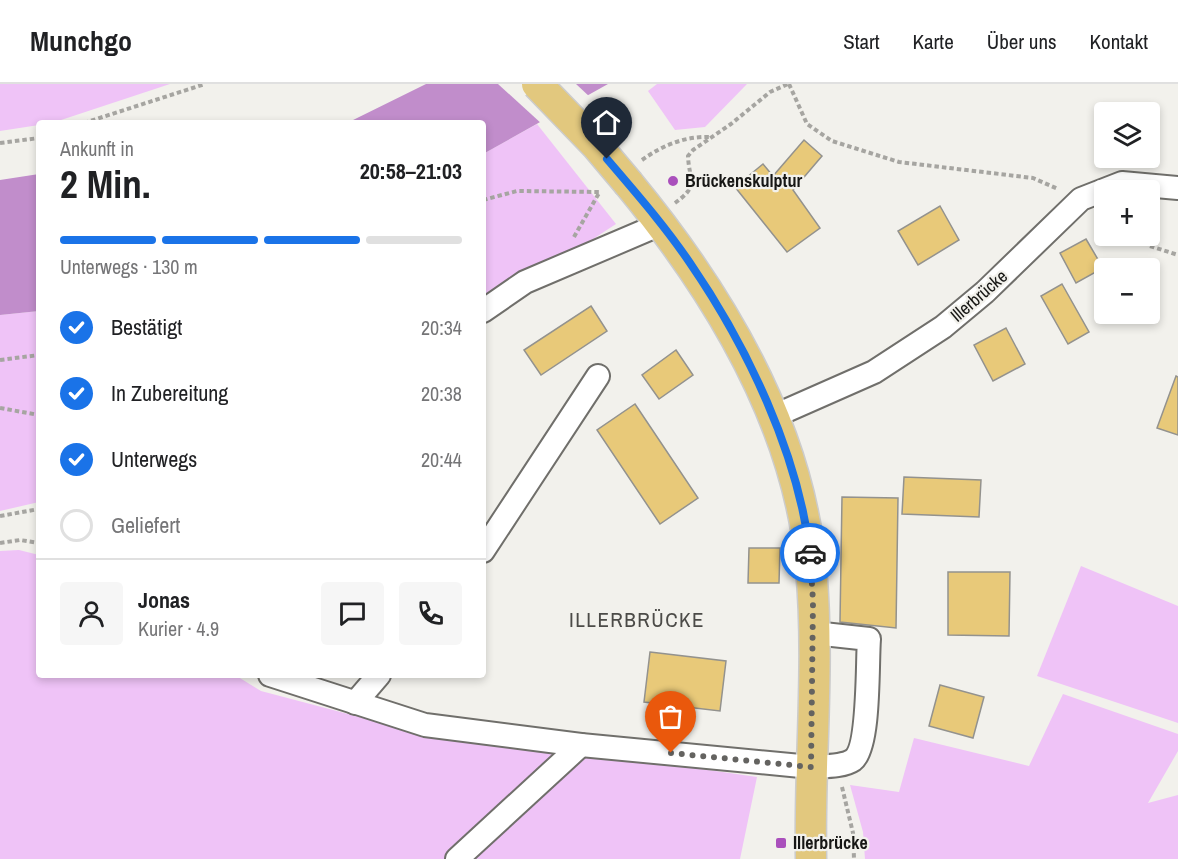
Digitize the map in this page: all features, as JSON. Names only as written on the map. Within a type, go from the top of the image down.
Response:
[{"type":"main road","points":[[537,84],[597,146],[629,184],[668,213],[716,303],[772,417],[790,464],[808,537],[814,633],[811,859]]},
{"type":"street","name":"Illerbrücke","points":[[772,417],[874,372],[943,327],[985,292],[1081,199],[1122,183],[1178,188]]},
{"type":"street","points":[[486,309],[525,282],[668,213]]},
{"type":"street","points":[[486,546],[598,376]]},
{"type":"street","points":[[279,678],[425,725],[581,745],[811,767],[854,759],[861,746],[868,639],[814,633]]},
{"type":"street","points":[[355,703],[376,678]]},
{"type":"street","points":[[457,859],[581,745]]},
{"type":"path","points":[[93,120],[205,84]]},
{"type":"path","points":[[668,213],[691,188],[693,178],[688,156],[693,150],[731,124],[770,92],[788,84],[807,123],[832,141],[899,162],[1033,178],[1081,199]]},
{"type":"path","points":[[0,143],[36,138]]},
{"type":"path","points":[[557,267],[599,193]]},
{"type":"path","points":[[1150,246],[1178,255]]},
{"type":"path","points":[[0,360],[36,355]]},
{"type":"path","points":[[0,408],[36,414]]},
{"type":"path","points":[[0,516],[36,510]]},
{"type":"path","points":[[0,543],[20,540],[36,543]]},
{"type":"path","points":[[842,763],[842,788],[853,833],[854,859]]},
{"type":"shaded area","points":[[0,84],[170,84],[61,120],[36,120],[36,125],[0,131]]},
{"type":"shaded area","points":[[426,84],[608,84],[486,152],[486,120],[353,120]]},
{"type":"shaded area","points":[[657,84],[747,84],[705,127],[675,130],[648,91]]},
{"type":"shaded area","points":[[537,124],[616,224],[486,309],[486,152]]},
{"type":"shaded area","points":[[36,174],[36,311],[0,315],[0,180]]},
{"type":"shaded area","points":[[36,311],[36,503],[0,511],[0,315]]},
{"type":"shaded area","points":[[19,550],[36,554],[36,678],[240,678],[261,691],[420,733],[585,752],[757,777],[740,859],[0,859],[0,551]]},
{"type":"shaded area","points":[[1081,566],[1178,606],[1178,723],[1037,676]]},
{"type":"shaded area","points":[[1063,694],[1178,734],[1178,751],[1148,803],[1178,795],[1178,859],[865,859],[863,832],[850,785],[899,792],[914,738],[1029,766]]},
{"type":"pier","points":[[498,84],[576,84],[591,98],[543,125]]},
{"type":"building","points":[[804,140],[822,156],[793,190],[820,228],[787,252],[735,187],[763,164],[773,176]]},
{"type":"building","points":[[940,206],[959,240],[918,265],[898,231]]},
{"type":"building","points":[[1086,239],[1097,258],[1094,258],[1094,273],[1076,283],[1060,253]]},
{"type":"building","points":[[1062,284],[1089,332],[1068,344],[1041,296]]},
{"type":"building","points":[[591,306],[607,331],[541,375],[524,350]]},
{"type":"building","points":[[1006,328],[1025,364],[993,381],[974,345]]},
{"type":"building","points":[[676,350],[693,375],[659,399],[642,375]]},
{"type":"building","points":[[1176,376],[1178,377],[1178,435],[1157,428]]},
{"type":"building","points":[[635,404],[698,498],[660,524],[597,430]]},
{"type":"building","points":[[904,477],[981,480],[979,517],[902,514]]},
{"type":"building","points":[[842,497],[898,498],[896,628],[840,622]]},
{"type":"building","points":[[749,548],[780,548],[779,583],[748,583]]},
{"type":"building","points":[[948,572],[1010,572],[1009,636],[948,635]]},
{"type":"building","points":[[650,652],[726,661],[720,711],[644,702]]},
{"type":"building","points":[[940,685],[984,697],[973,738],[929,726]]},
{"type":"way so far","points":[[671,753],[811,767],[814,633],[810,553]]},
{"type":"place","name":"Brückenskulptur","points":[[673,181]]},
{"type":"place","name":"Illerbrücke","points":[[781,843]]},
{"type":"district","name":"ILLERBRÜCKE","points":[[637,620]]},
{"type":"route","points":[[607,159],[690,262],[716,303],[741,351],[766,403],[790,464],[801,502],[810,553]]}]
